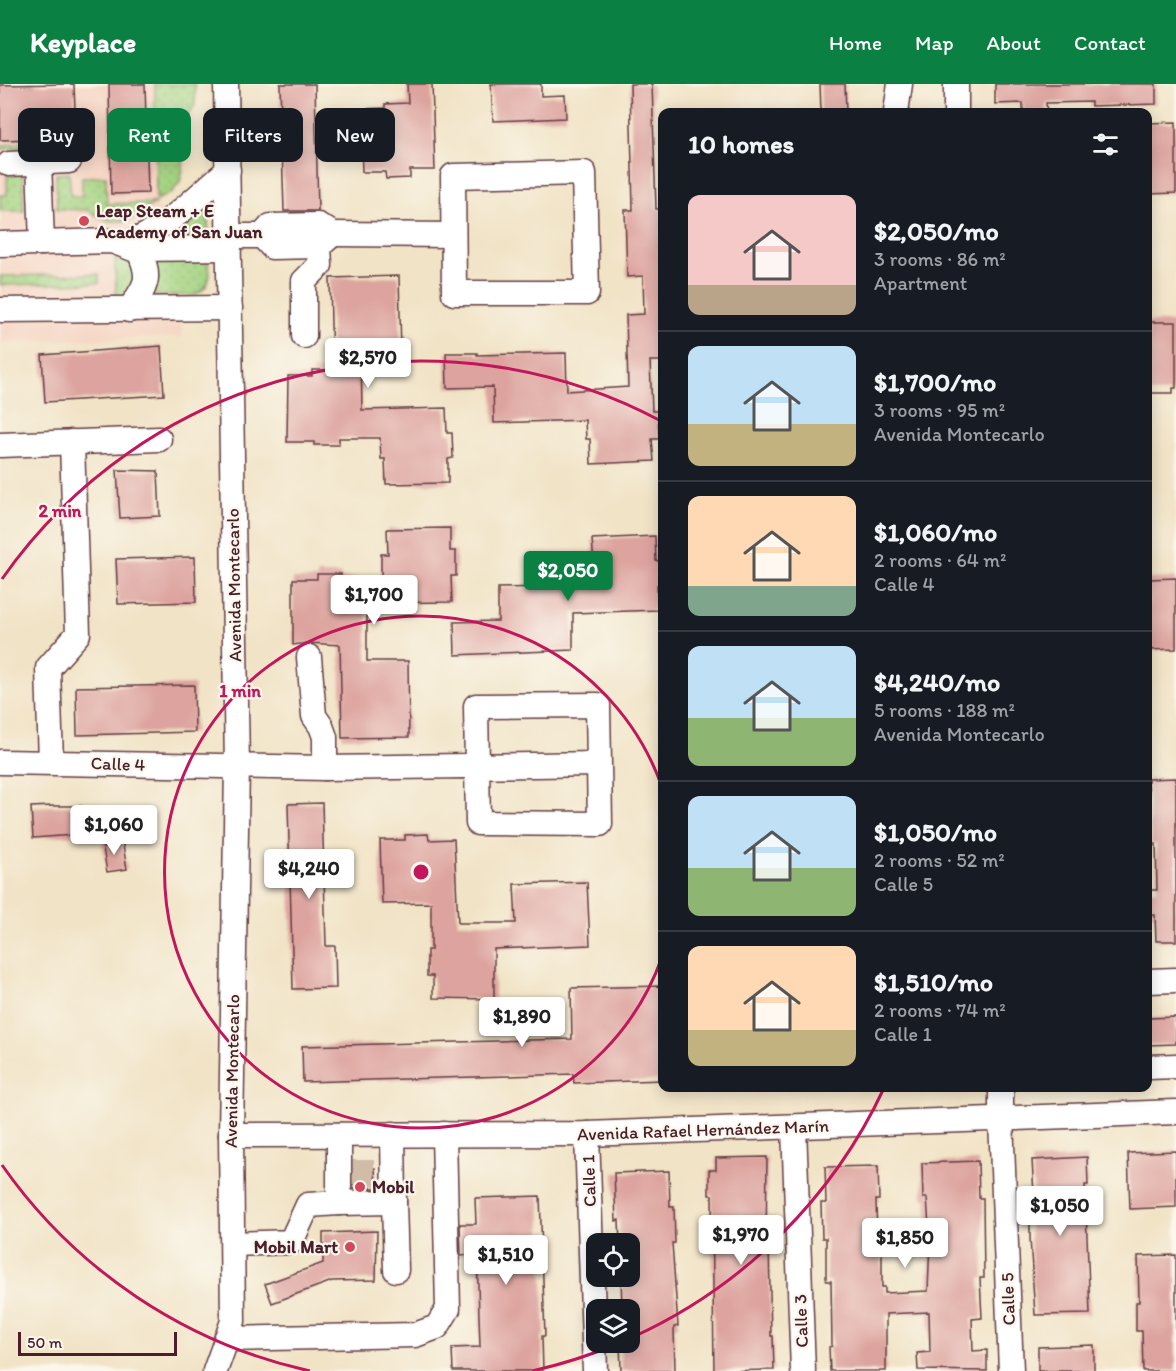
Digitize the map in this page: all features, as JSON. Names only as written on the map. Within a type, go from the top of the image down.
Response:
[{"type":"street","name":"Avenida Montecarlo","points":[[214,1371],[233,1321],[231,1135],[237,767],[226,84]]},
{"type":"street","points":[[897,108],[900,84]]},
{"type":"street","points":[[956,84],[956,108]]},
{"type":"street","points":[[9,164],[39,162],[42,243]]},
{"type":"street","points":[[131,247],[174,217],[228,170]]},
{"type":"street","points":[[584,173],[587,292],[454,293],[453,235],[453,176],[584,173]]},
{"type":"street","points":[[0,244],[112,241],[131,247],[229,242],[262,236],[272,247],[326,240],[453,235]]},
{"type":"street","points":[[304,336],[304,281],[320,265],[326,240]]},
{"type":"street","points":[[129,310],[145,288],[147,274],[145,263],[131,247]]},
{"type":"street","points":[[0,310],[230,308]]},
{"type":"street","points":[[0,445],[159,439]]},
{"type":"street","points":[[51,762],[48,668],[78,634],[72,442]]},
{"type":"street","points":[[309,657],[314,717],[325,737],[325,768]]},
{"type":"street","points":[[598,705],[599,764],[600,824],[478,823],[476,706],[598,705]]},
{"type":"street","name":"Calle 4","points":[[0,762],[325,768],[599,764]]},
{"type":"street","points":[[1152,981],[1176,980]]},
{"type":"street","points":[[1152,1067],[1176,1066]]},
{"type":"street","name":"Calle 5","points":[[987,1092],[1000,1119]]},
{"type":"street","name":"Calle 5","points":[[1001,1092],[1000,1119],[1011,1371]]},
{"type":"street","name":"Avenida Rafael Hernández Marín","points":[[231,1135],[587,1134],[1176,1112]]},
{"type":"street","name":"Calle 3","points":[[794,1127],[803,1371]]},
{"type":"street","points":[[393,1134],[384,1172],[394,1211],[396,1270]]},
{"type":"street","points":[[226,1340],[415,1335],[437,1327],[448,1310],[444,1134]]},
{"type":"street","name":"Calle 1","points":[[587,1134],[595,1371]]},
{"type":"street","points":[[339,1135],[345,1172],[339,1203]]},
{"type":"street","points":[[233,1244],[291,1242],[308,1205],[367,1203],[394,1211]]},
{"type":"shaded area","name":"Leap Steam + E Academy of San Juan","points":[[0,84],[195,84],[195,105],[191,111],[191,108],[107,108],[107,162],[183,162],[180,182],[171,193],[155,203],[180,239],[182,337],[0,342]]},
{"type":"green space","points":[[27,84],[34,84],[35,108],[28,108]]},
{"type":"green space","points":[[155,84],[195,84],[195,105],[191,111],[191,108],[155,108]]},
{"type":"green space","points":[[18,144],[18,149],[0,149],[0,145]]},
{"type":"green space","points":[[156,162],[183,162],[180,182],[171,193],[156,200]]},
{"type":"green space","points":[[69,173],[71,196],[82,196],[82,177],[106,176],[107,204],[155,203],[128,221],[108,221],[87,210],[57,209],[56,174]]},
{"type":"green space","points":[[7,175],[23,175],[24,211],[0,211],[0,195],[7,195]]},
{"type":"green space","points":[[207,201],[209,239],[153,239]]},
{"type":"green space","points":[[115,255],[129,260],[138,281],[127,297],[116,299]]},
{"type":"green space","points":[[206,258],[210,274],[209,280],[200,292],[194,295],[154,296],[153,259]]},
{"type":"green space","points":[[99,274],[99,283],[0,285],[0,276]]},
{"type":"building","points":[[74,84],[75,108],[18,108],[18,140],[0,140],[0,85]]},
{"type":"building","points":[[109,84],[145,84],[146,108],[109,108]]},
{"type":"building","points":[[280,84],[315,84],[315,162],[317,162],[318,211],[284,211],[282,162],[303,162],[303,108],[281,108]]},
{"type":"building","points":[[407,84],[432,84],[435,170],[410,170],[410,178],[386,179],[385,172],[362,172],[362,162],[395,162],[395,108],[385,108],[385,104],[408,103]]},
{"type":"building","points":[[491,84],[541,84],[541,96],[565,95],[566,118],[493,121]]},
{"type":"building","points":[[630,84],[652,84],[656,209],[658,209],[658,361],[650,361],[652,411],[658,411],[658,439],[652,439],[654,461],[591,464],[590,439],[586,439],[585,420],[494,423],[493,387],[447,388],[446,353],[477,353],[477,355],[566,353],[567,391],[628,387],[626,315],[644,314],[643,276],[627,277],[625,210],[633,210]]},
{"type":"building","points":[[820,84],[845,84],[846,108],[821,108]]},
{"type":"building","points":[[995,84],[1156,84],[1156,104],[1091,106],[1091,102],[1046,103],[1047,108],[1023,108],[1023,103],[995,104]]},
{"type":"building","points":[[1176,122],[1176,193],[1152,194],[1152,123]]},
{"type":"building","points":[[110,162],[147,162],[148,193],[111,194]]},
{"type":"building","points":[[399,276],[401,351],[361,352],[362,410],[446,408],[447,433],[452,433],[453,458],[448,459],[448,483],[386,484],[385,459],[381,459],[380,438],[339,438],[339,445],[287,442],[288,376],[312,376],[312,370],[332,370],[330,278]]},
{"type":"building","points":[[1152,322],[1176,322],[1176,388],[1173,388],[1173,393],[1152,393]]},
{"type":"building","points":[[161,346],[164,395],[45,402],[42,355]]},
{"type":"building","points":[[117,470],[158,471],[160,516],[120,518]]},
{"type":"building","points":[[450,528],[450,551],[456,551],[456,576],[451,576],[452,602],[367,603],[367,661],[408,661],[409,737],[342,738],[340,645],[308,643],[293,645],[293,579],[317,579],[317,574],[341,574],[341,578],[381,578],[381,554],[388,554],[387,529]]},
{"type":"building","points":[[655,536],[656,561],[658,561],[658,610],[573,613],[573,650],[455,655],[454,622],[498,621],[498,588],[588,586],[587,564],[594,563],[592,539]]},
{"type":"building","points":[[195,557],[196,602],[118,604],[116,559]]},
{"type":"building","points":[[1176,578],[1176,649],[1152,650],[1152,579]]},
{"type":"building","points":[[194,685],[195,732],[77,735],[76,687]]},
{"type":"building","points":[[1176,778],[1176,941],[1156,941],[1155,915],[1152,915],[1152,890],[1157,890],[1156,844],[1152,844],[1152,779]]},
{"type":"building","points":[[322,803],[326,946],[335,946],[336,988],[293,989],[288,804]]},
{"type":"building","points":[[82,806],[82,811],[88,811],[88,834],[33,838],[31,807]]},
{"type":"building","points":[[428,834],[429,840],[454,839],[458,923],[516,923],[514,884],[587,882],[590,945],[494,949],[494,999],[433,998],[433,976],[427,976],[427,950],[431,950],[431,903],[382,904],[380,840],[405,840],[405,835]]},
{"type":"building","points":[[122,839],[127,869],[107,872],[102,842]]},
{"type":"building","points":[[658,986],[658,1080],[574,1083],[573,1074],[303,1082],[302,1046],[572,1039],[571,988]]},
{"type":"building","points":[[1176,1017],[1176,1044],[1152,1045],[1152,1018]]},
{"type":"building","points":[[1176,1151],[1176,1207],[1130,1209],[1128,1153]]},
{"type":"building","points":[[767,1157],[766,1247],[769,1246],[774,1370],[714,1371],[712,1195],[709,1195],[709,1170],[716,1170],[716,1158]]},
{"type":"building","points":[[1087,1157],[1088,1185],[1085,1185],[1090,1314],[1035,1315],[1030,1238],[1030,1195],[1034,1195],[1032,1160]]},
{"type":"building","points":[[978,1161],[979,1198],[983,1198],[984,1278],[980,1278],[982,1318],[972,1319],[973,1351],[987,1350],[987,1371],[918,1370],[917,1353],[930,1352],[929,1312],[886,1314],[886,1371],[830,1371],[831,1281],[826,1281],[826,1238],[822,1238],[821,1203],[826,1203],[825,1167],[878,1166],[877,1243],[882,1243],[882,1287],[885,1287],[885,1293],[928,1291],[930,1241],[927,1198],[923,1198],[922,1163]]},
{"type":"building","points":[[375,1168],[376,1188],[353,1188],[353,1169]]},
{"type":"building","points":[[669,1171],[670,1207],[674,1207],[675,1243],[672,1243],[678,1326],[674,1327],[675,1371],[621,1371],[620,1353],[640,1353],[640,1299],[622,1299],[621,1287],[640,1287],[640,1233],[620,1233],[619,1220],[616,1221],[614,1173]]},
{"type":"building","points":[[540,1196],[545,1336],[542,1336],[543,1371],[453,1371],[452,1348],[480,1347],[477,1254],[461,1255],[460,1224],[476,1224],[475,1198]]},
{"type":"building","points":[[377,1231],[376,1280],[332,1281],[272,1303],[265,1284],[323,1263],[323,1233]]},
{"type":"building","points":[[1176,1255],[1176,1371],[1143,1371],[1142,1331],[1136,1331],[1136,1302],[1139,1302],[1138,1256]]},
{"type":"building","points":[[1094,1345],[1094,1371],[1038,1371],[1038,1347]]},
{"type":"tunnel","points":[[350,1172],[375,1172]]},
{"type":"place","name":"Leap Steam + E Academy of San Juan","points":[[84,221]]},
{"type":"place","name":"Mobil","points":[[360,1187]]},
{"type":"place","name":"Mobil Mart","points":[[350,1247]]}]
